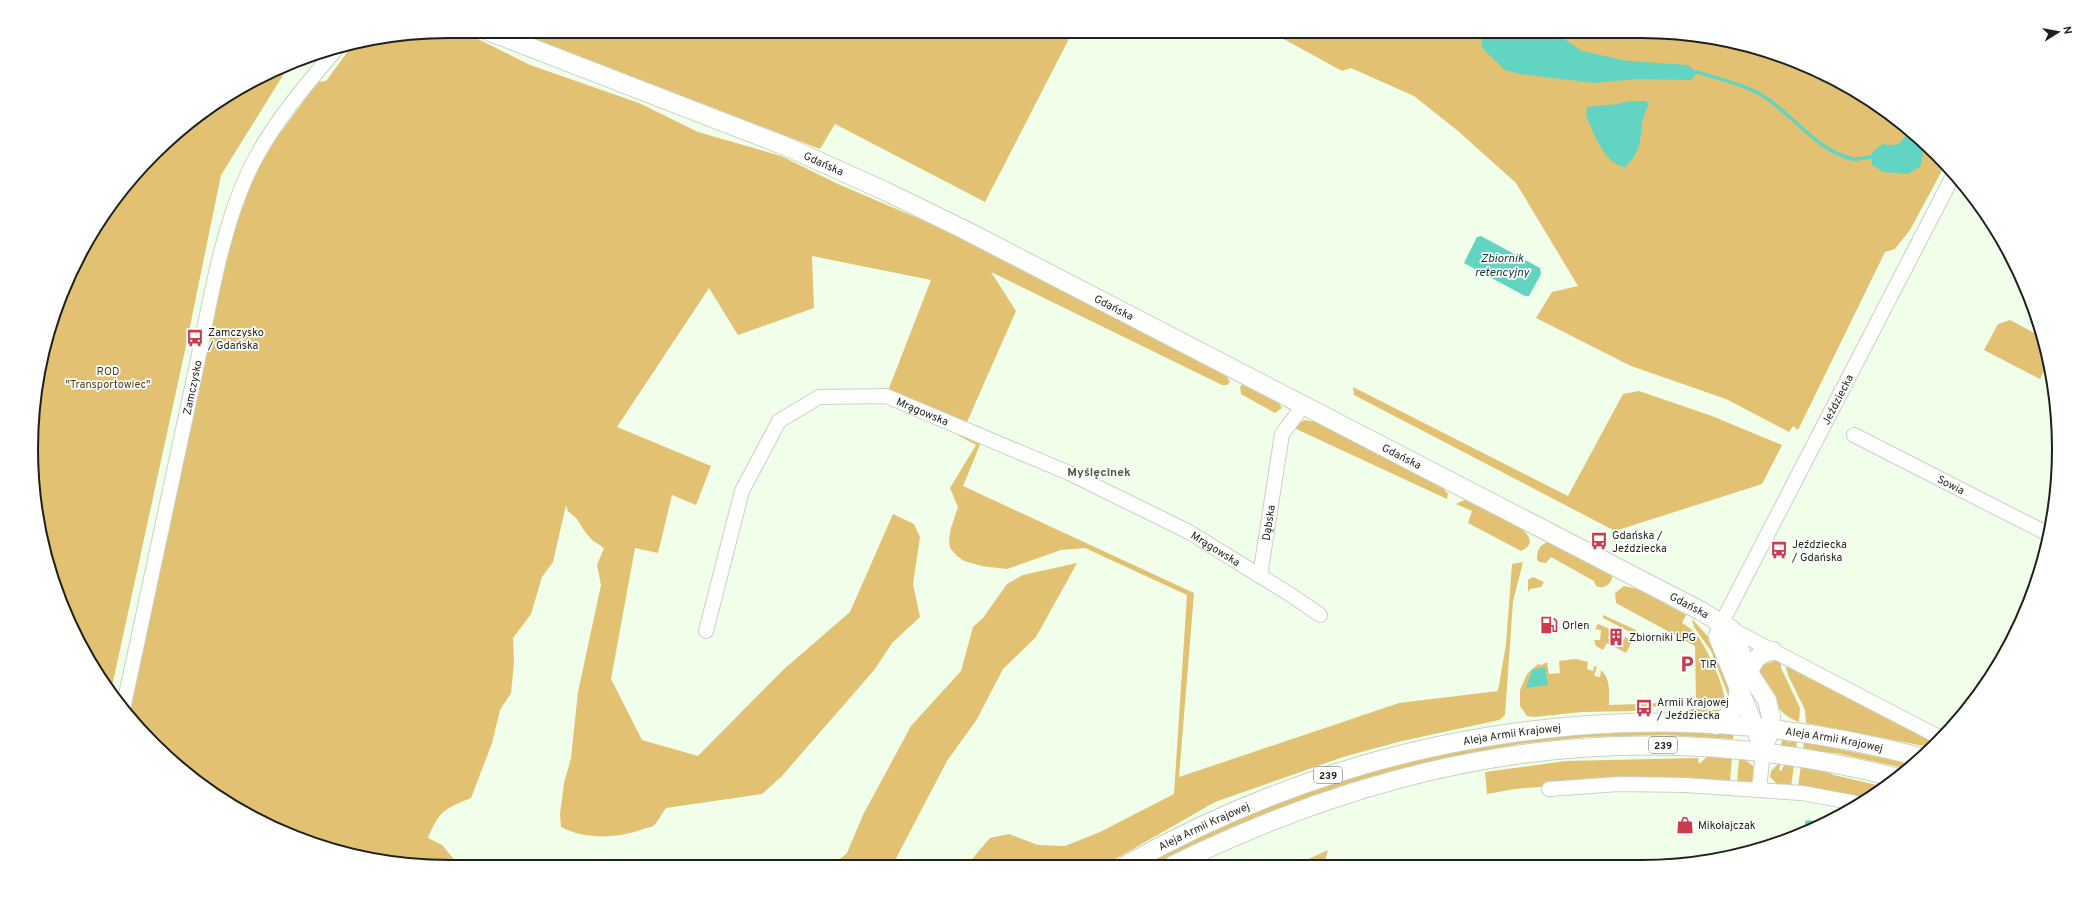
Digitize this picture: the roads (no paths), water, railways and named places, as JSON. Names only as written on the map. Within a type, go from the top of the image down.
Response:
[{"type":"main road","name":"Gdańska","points":[[506,38],[778,143],[885,191],[963,229],[1623,570],[1726,626]]},
{"type":"main road","points":[[1726,626],[1744,679],[1768,704],[1771,717],[1763,729],[1763,751]]},
{"type":"main road","points":[[1716,725],[1728,716],[1736,705],[1744,679],[1758,657],[1762,654],[1773,651]]},
{"type":"main road","name":"Aleja Armii Krajowej","points":[[1135,860],[1196,828],[1258,800],[1327,775],[1415,750],[1481,737],[1556,727],[1638,723],[1716,725],[1810,733],[1853,741],[1915,756]]},
{"type":"main road","name":"Aleja Armii Krajowej","points":[[1183,860],[1244,831],[1320,803],[1403,778],[1494,757],[1563,748],[1634,745],[1698,746],[1763,751],[1889,776]]},
{"type":"street","name":"Zamczysko","points":[[125,701],[213,290],[238,198],[248,173],[292,102],[331,56]]},
{"type":"street","name":"Jeździecka","points":[[1726,626],[1951,180]]},
{"type":"street","name":"Mrągowska","points":[[706,630],[742,491],[779,421],[819,397],[855,395],[890,398],[1069,473],[1188,532],[1260,576]]},
{"type":"street","name":"Dąbska","points":[[1260,576],[1282,434],[1303,406]]},
{"type":"street","name":"Sowia","points":[[1854,435],[2043,532]]},
{"type":"street","points":[[1260,576],[1320,615]]},
{"type":"street","name":"Gdańska","points":[[1726,626],[1936,735]]},
{"type":"street","points":[[1759,789],[1763,751]]},
{"type":"street","points":[[1549,789],[1619,784],[1759,789],[1802,793],[1851,802]]},
{"type":"water","points":[[1482,38],[1562,38],[1582,51],[1628,61],[1687,65],[1697,72],[1691,80],[1637,79],[1594,83],[1520,74],[1505,70],[1484,50],[1481,44]]},
{"type":"water","points":[[1630,101],[1646,101],[1649,105],[1645,113],[1637,151],[1625,167],[1618,165],[1611,160],[1601,148],[1587,118],[1586,112],[1587,107],[1618,104]]},
{"type":"water","points":[[1905,136],[1908,137],[1923,150],[1920,167],[1908,174],[1884,172],[1872,165],[1872,152],[1883,144],[1893,145],[1901,142]]},
{"type":"water","name":"Zbiornik retencyjny","points":[[1481,236],[1540,268],[1541,274],[1529,296],[1525,296],[1464,263],[1477,237]]},
{"type":"water","points":[[1545,667],[1548,685],[1526,688],[1532,670]]},
{"type":"water","points":[[1809,820],[1815,821],[1805,826],[1805,821]]},
{"type":"waterway","points":[[1697,72],[1739,85],[1763,96],[1785,113],[1816,141],[1840,155],[1853,159],[1872,157]]},
{"type":"place","name":"Zamczysko / Gdańska","points":[[195,338]]},
{"type":"place","name":"Gdańska / Jeździecka","points":[[1599,541]]},
{"type":"place","name":"Jeździecka / Gdańska","points":[[1779,550]]},
{"type":"place","name":"Orlen","points":[[1549,625]]},
{"type":"place","name":"Zbiorniki LPG","points":[[1616,637]]},
{"type":"place","name":"TIR","points":[[1687,664]]},
{"type":"place","name":"Armii Krajowej / Jeździecka","points":[[1644,708]]},
{"type":"place","name":"Mikołajczak","points":[[1685,825]]},
{"type":"district","name":"Myślęcinek","points":[[1099,472]]},
{"type":"park label","name":"ROD \"Transportowiec\"","points":[[108,377]]}]
